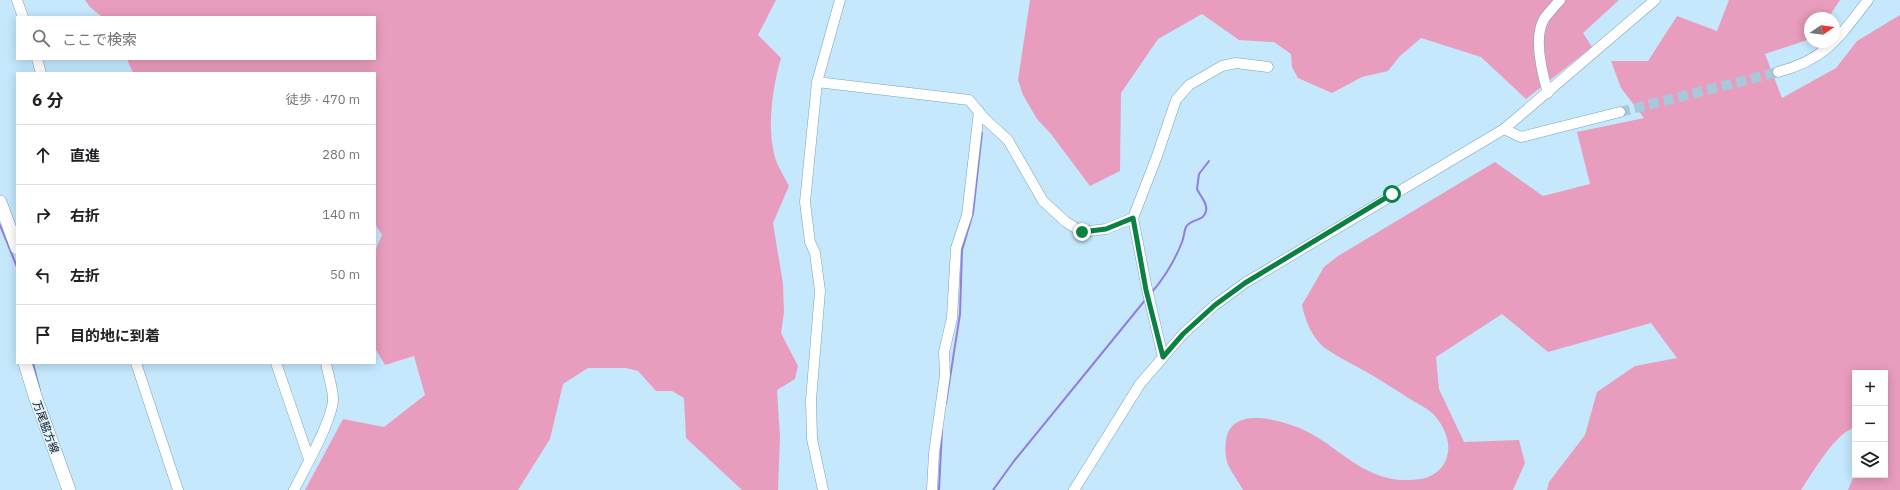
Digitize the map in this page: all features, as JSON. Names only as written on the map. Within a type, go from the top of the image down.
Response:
[{"type":"main road","points":[[0,202],[16,245]]},
{"type":"main road","name":"万尾脇方線","points":[[25,364],[35,396],[69,490]]},
{"type":"street","points":[[17,0],[23,16]]},
{"type":"street","points":[[823,490],[812,440],[811,416],[820,291],[815,253],[810,242],[805,202],[817,82],[840,0]]},
{"type":"street","points":[[1548,93],[1540,57],[1540,34],[1543,20],[1560,0]]},
{"type":"street","points":[[1074,490],[1140,384],[1183,334],[1215,305],[1245,283],[1504,129],[1548,93],[1655,0]]},
{"type":"street","points":[[1778,72],[1814,59],[1834,43],[1868,0]]},
{"type":"street","points":[[37,60],[41,72]]},
{"type":"street","points":[[1163,357],[1146,290],[1133,218],[1148,182],[1176,100],[1189,85],[1222,66],[1236,63],[1268,67]]},
{"type":"street","points":[[817,82],[969,100],[1008,140],[1043,201],[1066,222],[1082,232],[1106,229],[1133,218]]},
{"type":"street","points":[[932,490],[934,453],[944,375],[944,352],[952,318],[956,248],[967,215],[979,111]]},
{"type":"street","points":[[1504,129],[1521,137],[1620,112]]},
{"type":"street","points":[[136,364],[178,490]]},
{"type":"street","points":[[276,364],[309,459]]},
{"type":"street","points":[[294,490],[328,419],[332,406],[333,398],[326,364]]},
{"type":"shaded area","points":[[85,0],[776,0],[758,35],[781,58],[773,93],[771,130],[775,157],[778,166],[789,186],[773,223],[783,284],[784,313],[781,333],[798,366],[795,379],[777,390],[780,437],[778,490],[742,490],[686,438],[684,398],[672,391],[656,391],[638,371],[626,368],[588,368],[563,384],[550,439],[518,490],[305,490],[343,419],[384,427],[425,395],[414,356],[385,365],[376,350],[376,249],[382,235],[376,226],[376,72],[133,72],[127,60],[376,60],[376,16],[101,16],[90,7]]},
{"type":"shaded area","points":[[1030,0],[1619,0],[1583,33],[1592,47],[1526,99],[1481,57],[1421,38],[1400,56],[1388,71],[1362,77],[1332,93],[1298,78],[1292,67],[1291,54],[1274,42],[1239,40],[1202,14],[1158,39],[1121,93],[1120,171],[1090,186],[1051,134],[1037,119],[1023,95],[1018,80]]},
{"type":"shaded area","points":[[1729,0],[1840,0],[1832,12],[1804,12],[1804,41],[1765,54],[1782,98],[1836,68],[1857,41],[1900,15],[1900,490],[1848,490],[1853,478],[1888,478],[1888,370],[1852,370],[1852,429],[1840,437],[1832,445],[1801,490],[1547,490],[1549,482],[1585,435],[1597,392],[1635,366],[1677,358],[1651,323],[1548,352],[1502,314],[1436,357],[1439,389],[1464,442],[1519,440],[1525,463],[1513,490],[1243,490],[1228,464],[1225,447],[1230,430],[1236,423],[1245,419],[1267,419],[1297,427],[1314,435],[1356,464],[1387,478],[1405,480],[1426,478],[1441,468],[1447,457],[1448,443],[1441,424],[1433,413],[1380,380],[1329,351],[1320,344],[1313,334],[1307,323],[1302,305],[1324,267],[1338,256],[1495,162],[1543,196],[1590,184],[1577,132],[1644,118],[1621,88],[1611,61],[1648,61],[1677,16],[1717,31]]},
{"type":"waterway","points":[[946,403],[960,314],[962,250],[973,213],[982,133]]},
{"type":"waterway","points":[[1152,292],[1173,262],[1183,240],[1188,224],[1200,219],[1205,214],[1206,205],[1197,189],[1199,174],[1209,161]]},
{"type":"waterway","points":[[0,225],[16,265]]},
{"type":"waterway","points":[[993,490],[1014,461],[1146,299]]},
{"type":"waterway","points":[[33,364],[40,391]]},
{"type":"waterway","points":[[939,490],[942,429]]},
{"type":"tunnel","points":[[1620,112],[1778,72]]},
{"type":"route","points":[[1082,232],[1106,229],[1133,218],[1146,290],[1163,357],[1183,334],[1215,305],[1245,283],[1392,194]]}]
